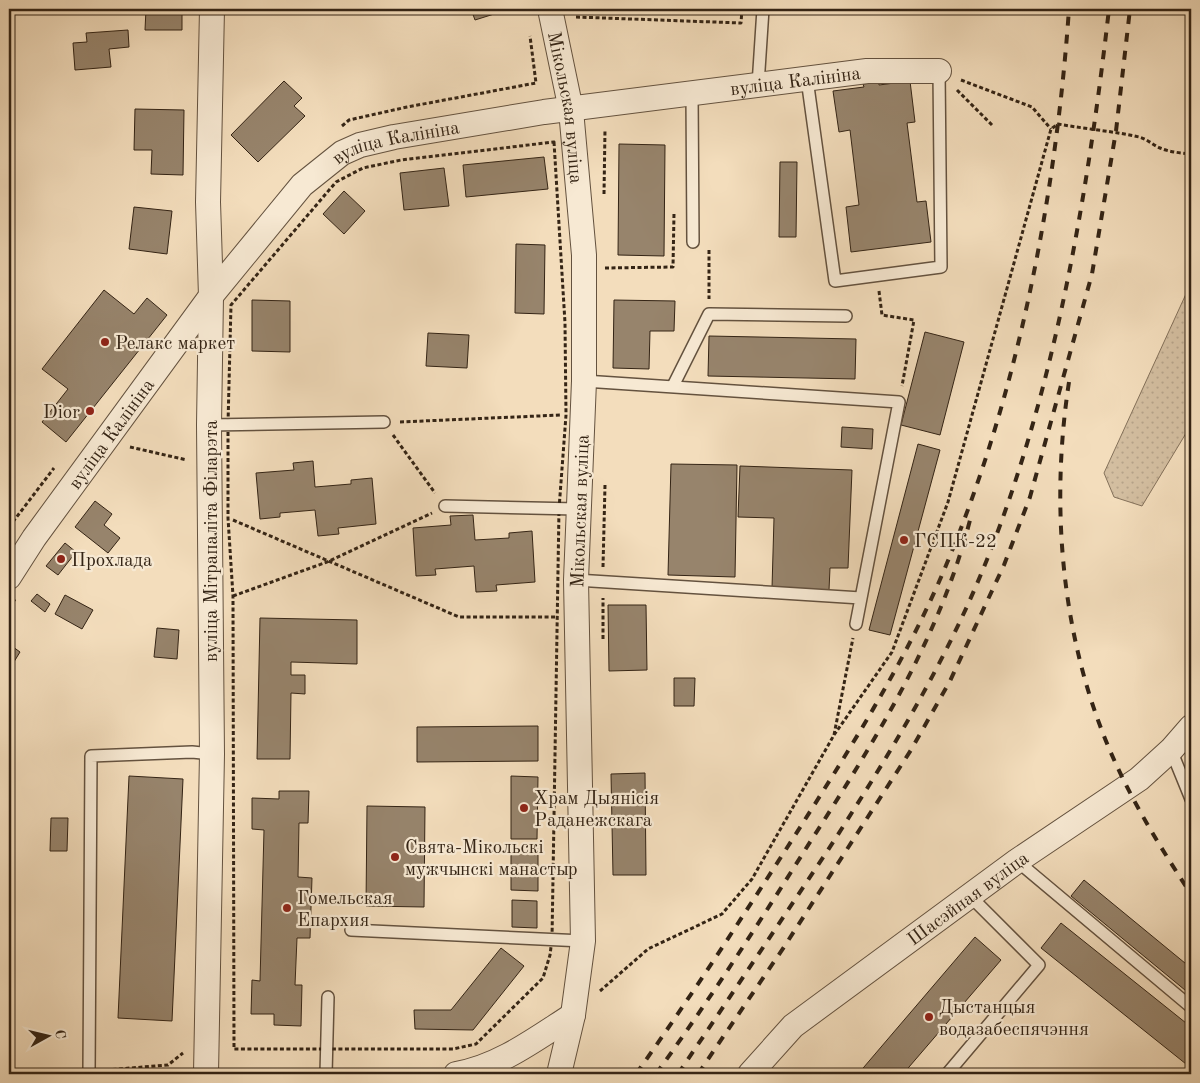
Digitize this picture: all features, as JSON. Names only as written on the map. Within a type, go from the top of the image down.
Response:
[{"type":"street","name":"вуліца Мітрапаліта Філарэта","points":[[206,1074],[218,425],[208,202],[212,9]]},
{"type":"street","name":"Мікольская вуліца","points":[[550,9],[571,110],[584,255],[584,381],[568,509],[576,580],[583,941],[574,1015],[559,1074]]},
{"type":"street","name":"вуліца Калініна","points":[[14,585],[34,538],[211,296],[302,185],[342,153],[360,145],[394,137],[571,110],[867,72],[939,72]]},
{"type":"street","points":[[9,549],[34,538]]},
{"type":"street","name":"Шасэйная вуліца","points":[[750,1074],[793,1026],[1017,861],[1139,779],[1171,750],[1191,726]]},
{"type":"street","points":[[456,1074],[467,1072],[517,1051],[574,1015]]},
{"type":"lane","points":[[758,85],[763,9]]},
{"type":"lane","points":[[808,79],[835,281],[941,267],[939,72]]},
{"type":"lane","points":[[692,94],[692,242]]},
{"type":"lane","points":[[673,386],[709,314],[846,316]]},
{"type":"lane","points":[[584,381],[899,402],[856,624]]},
{"type":"lane","points":[[218,425],[384,422]]},
{"type":"lane","points":[[445,506],[568,509]]},
{"type":"lane","points":[[576,580],[861,598]]},
{"type":"lane","points":[[1171,750],[1191,799]]},
{"type":"lane","points":[[89,1073],[91,756],[192,752],[212,754]]},
{"type":"lane","points":[[1017,861],[1191,1007]]},
{"type":"lane","points":[[947,1074],[1039,964],[970,896]]},
{"type":"lane","points":[[351,930],[583,941]]},
{"type":"lane","points":[[326,1074],[328,997]]},
{"type":"path","points":[[576,17],[740,23],[742,9]]},
{"type":"path","points":[[939,72],[992,125]]},
{"type":"path","points":[[939,72],[1032,107],[1051,128]]},
{"type":"path","points":[[574,1015],[648,948],[722,914],[752,878],[834,735],[892,652],[948,502],[1051,128],[1058,124],[1094,130],[1116,131],[1123,135],[1141,138],[1162,149],[1191,154]]},
{"type":"path","points":[[604,199],[603,129],[612,128]]},
{"type":"path","points":[[554,142],[565,323],[568,509],[557,617],[552,939],[550,955],[542,978],[476,1044],[453,1049],[234,1049],[233,596],[228,518],[218,425],[231,306],[336,182],[363,168],[402,160],[554,142]]},
{"type":"path","points":[[605,268],[673,267],[674,211]]},
{"type":"path","points":[[605,258],[605,278]]},
{"type":"path","points":[[877,275],[882,315],[914,320],[899,402]]},
{"type":"path","points":[[384,422],[566,415]]},
{"type":"path","points":[[233,596],[327,562],[445,506],[384,422]]},
{"type":"path","points":[[128,446],[189,460],[190,468]]},
{"type":"path","points":[[603,642],[606,477]]},
{"type":"path","points":[[228,518],[459,617],[557,617]]},
{"type":"path","points":[[9,608],[14,585]]},
{"type":"path","points":[[834,735],[856,624]]},
{"type":"path","points":[[601,980],[601,990]]},
{"type":"path","points":[[89,1073],[168,1065],[184,1052]]},
{"type":"shaded area","points":[[1191,283],[1191,425],[1142,506],[1114,497],[1104,473]]},
{"type":"building","points":[[146,9],[182,9],[182,30],[145,30]]},
{"type":"building","points":[[264,9],[302,9],[302,13],[264,13]]},
{"type":"building","points":[[471,9],[510,9],[475,20]]},
{"type":"building","points":[[900,9],[983,9],[983,12],[900,12]]},
{"type":"building","points":[[128,30],[129,47],[109,49],[111,67],[75,70],[73,43],[87,42],[86,33]]},
{"type":"building","points":[[284,81],[302,98],[294,106],[305,116],[258,162],[231,135]]},
{"type":"building","points":[[910,81],[915,122],[907,123],[917,202],[926,201],[931,242],[851,252],[846,207],[859,205],[850,130],[839,132],[833,91],[864,87],[863,84],[879,82],[879,85]]},
{"type":"building","points":[[135,109],[184,110],[183,175],[151,174],[152,150],[134,150]]},
{"type":"building","points":[[619,144],[665,145],[664,256],[618,255]]},
{"type":"building","points":[[544,157],[548,189],[466,197],[463,165]]},
{"type":"building","points":[[780,162],[797,162],[796,237],[779,237]]},
{"type":"building","points":[[444,168],[449,206],[404,210],[400,173]]},
{"type":"building","points":[[344,191],[365,211],[344,234],[323,214]]},
{"type":"building","points":[[134,207],[172,211],[167,254],[129,249]]},
{"type":"building","points":[[516,244],[545,245],[544,314],[515,313]]},
{"type":"building","name":"Релакс маркет","points":[[104,290],[134,314],[147,298],[167,315],[66,442],[42,422],[68,389],[42,369]]},
{"type":"building","points":[[252,300],[290,301],[290,352],[252,351]]},
{"type":"building","points":[[614,300],[675,301],[674,331],[650,331],[649,369],[613,368]]},
{"type":"building","points":[[925,332],[964,342],[940,435],[901,425]]},
{"type":"building","points":[[428,333],[469,335],[467,368],[426,366]]},
{"type":"building","points":[[709,336],[856,339],[855,379],[708,376]]},
{"type":"building","points":[[842,427],[873,429],[872,449],[841,447]]},
{"type":"building","name":"ГСПК-22","points":[[918,444],[940,450],[890,635],[869,630]]},
{"type":"building","points":[[313,461],[315,487],[351,484],[351,480],[372,478],[376,524],[338,528],[339,534],[318,536],[315,510],[280,513],[280,517],[260,519],[256,473],[294,470],[293,463]]},
{"type":"building","points":[[671,464],[737,465],[735,577],[668,575]]},
{"type":"building","points":[[740,466],[852,470],[848,568],[830,568],[829,590],[772,588],[774,518],[738,517]]},
{"type":"building","points":[[95,501],[112,514],[104,525],[120,538],[108,553],[75,527]]},
{"type":"building","points":[[473,515],[475,540],[509,538],[509,533],[532,531],[535,582],[496,585],[497,591],[476,592],[474,566],[435,569],[436,575],[416,576],[413,528],[451,525],[450,516]]},
{"type":"building","name":"Прохлада","points":[[65,543],[76,552],[58,575],[46,566]]},
{"type":"building","points":[[37,594],[50,604],[45,612],[31,601]]},
{"type":"building","points":[[65,595],[93,610],[82,629],[55,614]]},
{"type":"building","points":[[608,605],[646,605],[647,670],[609,671]]},
{"type":"building","points":[[260,618],[357,620],[357,664],[291,662],[291,675],[305,675],[305,694],[291,693],[290,759],[257,759]]},
{"type":"building","points":[[157,628],[179,630],[177,659],[154,657]]},
{"type":"building","points":[[9,644],[20,652],[9,670]]},
{"type":"building","points":[[674,678],[695,678],[694,706],[674,706]]},
{"type":"building","points":[[538,726],[538,761],[417,762],[417,727]]},
{"type":"building","points":[[645,773],[646,875],[613,875],[611,774]]},
{"type":"building","points":[[129,776],[183,779],[172,1021],[118,1018]]},
{"type":"building","name":"Храм Дыянісія Раданежскага","points":[[511,776],[538,777],[537,839],[511,839]]},
{"type":"building","name":"Гомельская Епархия","points":[[279,791],[309,791],[308,823],[299,823],[298,877],[312,878],[310,938],[297,938],[295,985],[302,985],[301,1026],[274,1025],[274,1014],[251,1014],[252,980],[260,981],[264,830],[252,829],[252,798],[279,799]]},
{"type":"building","name":"Свята-Мікольскі мужчынскі манастыр","points":[[367,806],[425,807],[424,907],[366,906]]},
{"type":"building","points":[[51,818],[68,818],[67,851],[50,851]]},
{"type":"building","points":[[511,848],[538,848],[538,891],[511,890]]},
{"type":"building","points":[[1084,880],[1191,968],[1191,995],[1071,896]]},
{"type":"building","points":[[512,900],[537,901],[537,928],[512,927]]},
{"type":"building","points":[[1061,923],[1191,1027],[1191,1068],[1041,948]]},
{"type":"building","name":"Дыстанцыя водазабеспячэння","points":[[975,937],[1001,960],[903,1074],[858,1074]]},
{"type":"building","points":[[501,948],[524,966],[473,1030],[415,1029],[414,1010],[451,1010]]},
{"type":"railway","points":[[636,1074],[792,840],[876,705],[914,635],[947,563],[995,430],[1014,361],[1030,291],[1055,149],[1069,9]]},
{"type":"railway","points":[[678,1074],[873,780],[935,671],[972,596],[988,557],[1012,492],[1033,425],[1051,356],[1066,287],[1091,148],[1109,9]]},
{"type":"railway","points":[[698,1074],[784,947],[911,750],[950,681],[1004,565],[1030,497],[1092,274],[1116,131],[1130,9]]},
{"type":"railway","points":[[1069,382],[1061,471],[1061,516],[1063,561],[1077,650],[1089,694],[1104,736],[1122,777],[1155,837],[1191,894]]},
{"type":"railway","points":[[656,1074],[750,935],[830,811],[901,692],[940,608],[957,565],[970,520]]},
{"type":"place","name":"Релакс маркет","points":[[105,342]]},
{"type":"place","name":"Dior","points":[[90,411]]},
{"type":"place","name":"ГСПК-22","points":[[904,540]]},
{"type":"place","name":"Прохлада","points":[[61,559]]},
{"type":"place","name":"Храм Дыянісія Раданежскага","points":[[524,808]]},
{"type":"place","name":"Свята-Мікольскі мужчынскі манастыр","points":[[395,857]]},
{"type":"place","name":"Гомельская Епархия","points":[[287,908]]},
{"type":"place","name":"Дыстанцыя водазабеспячэння","points":[[929,1017]]}]
